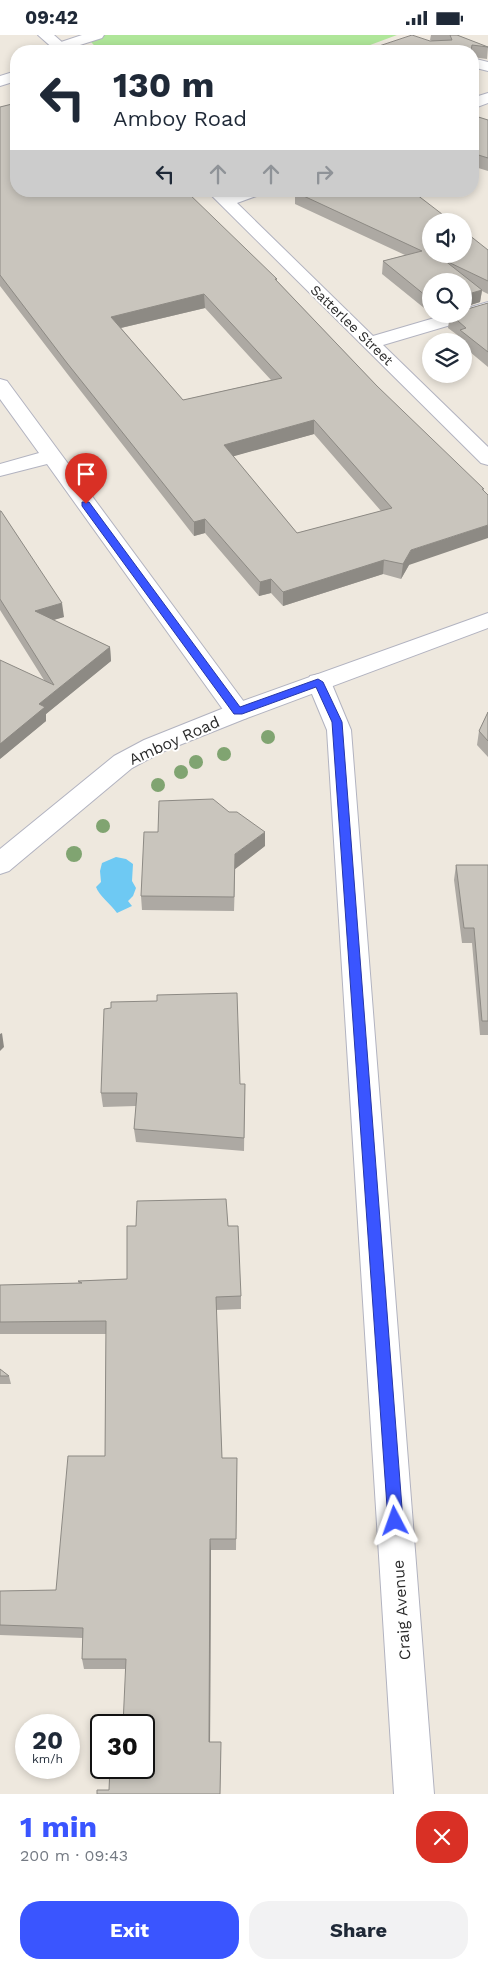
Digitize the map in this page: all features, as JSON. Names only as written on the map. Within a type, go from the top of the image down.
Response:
[{"type":"street","points":[[45,35],[58,45]]},
{"type":"street","points":[[73,45],[97,35]]},
{"type":"street","name":"Satterlee Street","points":[[222,197],[488,459]]},
{"type":"street","points":[[369,343],[488,308]]},
{"type":"street","points":[[0,385],[238,712]]},
{"type":"street","points":[[0,470],[51,457]]},
{"type":"street","name":"Amboy Road","points":[[0,864],[96,783],[123,763],[170,738],[488,620]]},
{"type":"street","name":"Craig Avenue","points":[[318,682],[328,700],[339,730],[414,1794]]},
{"type":"green space","points":[[85,35],[397,35],[370,45],[94,45]]},
{"type":"water","points":[[116,857],[126,859],[133,864],[132,881],[136,888],[133,896],[128,901],[132,906],[117,913],[96,887],[101,882],[100,871],[102,863]]},
{"type":"building","points":[[412,35],[430,41],[452,40],[450,35],[457,35],[488,47],[479,45],[382,45]]},
{"type":"building","points":[[10,104],[10,197],[192,197],[277,279],[275,279],[377,386],[484,489],[482,489],[488,495],[488,525],[411,550],[403,564],[384,560],[283,592],[271,579],[260,582],[205,519],[194,522],[67,363],[0,275],[0,107]],"holes":[[[204,294],[282,378],[183,400],[111,317]],[[314,420],[392,508],[297,533],[224,445]]]},
{"type":"building","points":[[479,117],[488,120],[488,158],[479,155]]},
{"type":"building","points":[[306,197],[420,197],[441,213],[422,213],[422,251]]},
{"type":"building","points":[[472,237],[488,250],[488,281],[450,263],[472,263]]},
{"type":"building","points":[[422,251],[422,263],[448,263],[460,273],[422,273],[422,293],[383,261]]},
{"type":"building","points":[[472,282],[482,290],[472,293]]},
{"type":"building","points":[[488,303],[488,352],[472,339],[472,333],[464,333],[460,330],[466,328],[460,323],[472,323],[472,308]]},
{"type":"building","points":[[0,511],[62,603],[35,611],[110,647],[39,704],[45,707],[0,744],[0,660],[54,685],[0,599]]},
{"type":"building","points":[[488,712],[488,741],[479,731]]},
{"type":"building","points":[[213,799],[229,812],[237,812],[265,832],[235,854],[234,897],[141,896],[144,832],[158,832],[159,801]]},
{"type":"building","points":[[456,865],[488,865],[488,1021],[482,1021],[474,928],[464,928]]},
{"type":"building","points":[[237,993],[240,1084],[245,1084],[244,1138],[134,1129],[137,1093],[101,1093],[104,1009],[111,1008],[111,1002],[157,1001],[157,995]]},
{"type":"building","points":[[226,1199],[228,1226],[238,1226],[241,1296],[216,1297],[222,1458],[237,1458],[236,1539],[210,1539],[209,1742],[221,1742],[220,1794],[97,1794],[97,1790],[109,1790],[109,1779],[155,1779],[155,1714],[124,1714],[126,1659],[82,1659],[83,1628],[0,1625],[0,1591],[56,1590],[68,1456],[105,1456],[106,1321],[0,1322],[0,1285],[82,1283],[78,1281],[127,1279],[127,1226],[136,1226],[137,1201]]},
{"type":"building","points":[[0,1369],[9,1376],[0,1376]]},
{"type":"route","points":[[86,504],[238,712],[318,682],[337,722],[395,1521]]}]
